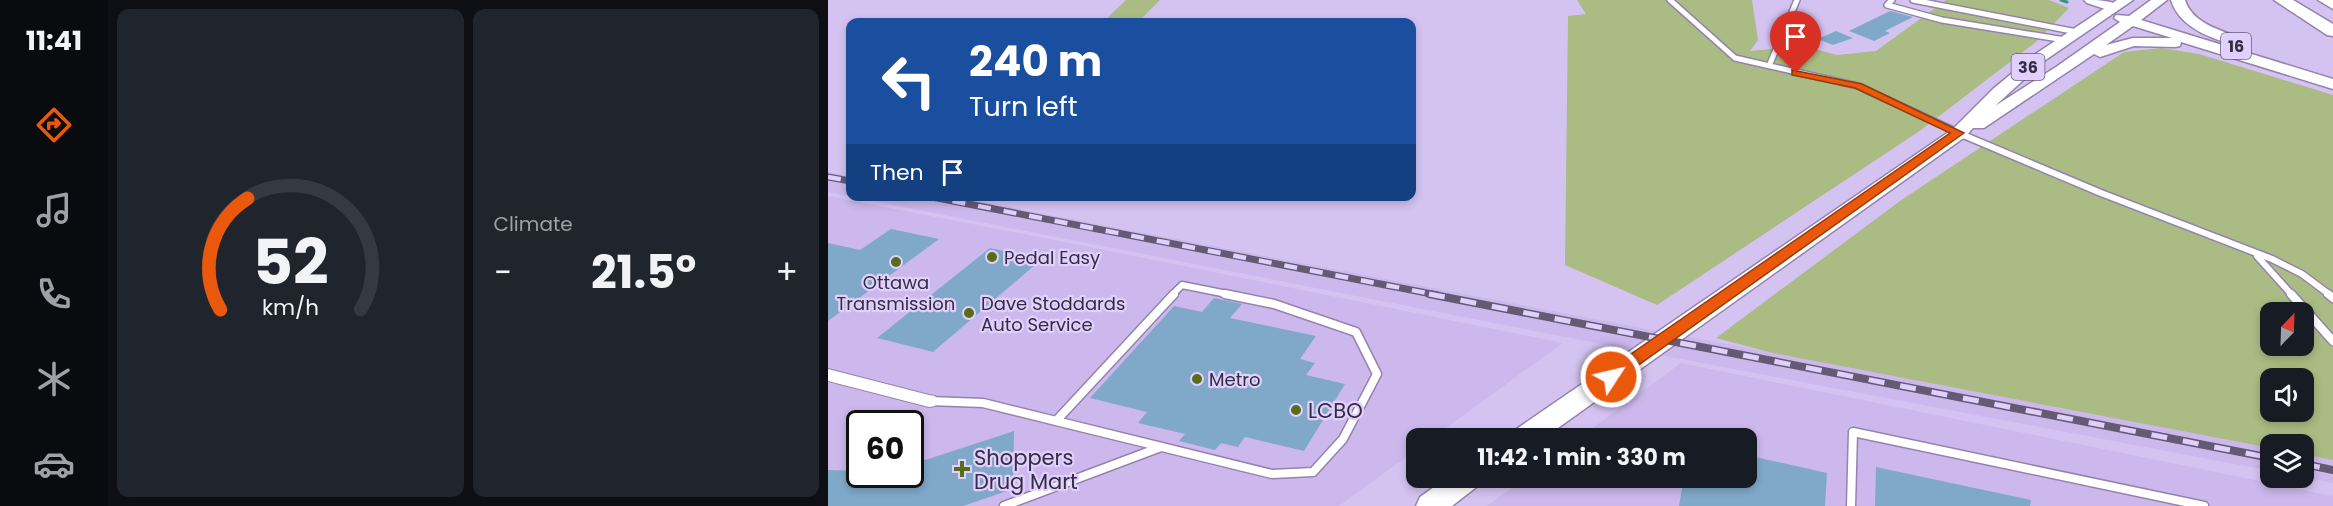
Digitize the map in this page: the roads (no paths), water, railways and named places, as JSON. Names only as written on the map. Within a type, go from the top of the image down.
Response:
[{"type":"highway","points":[[2092,0],[2116,7]]},
{"type":"highway","points":[[2282,0],[2333,31]]},
{"type":"highway","points":[[2326,0],[2333,4]]},
{"type":"main road","points":[[2135,18],[2160,0]]},
{"type":"main road","points":[[2178,0],[2187,15],[2217,34],[2333,76]]},
{"type":"main road","name":"36","points":[[1538,428],[1959,133],[2000,92],[2071,36],[2116,7]]},
{"type":"main road","name":"16","points":[[2116,7],[2135,18],[2333,84]]},
{"type":"main road","name":"36","points":[[1959,133],[1987,120],[2135,18]]},
{"type":"main road","name":"16","points":[[2135,18],[2333,76]]},
{"type":"main road","points":[[2062,70],[2118,45],[2142,41],[2188,45],[2275,66]]},
{"type":"main road","points":[[1415,506],[1450,488]]},
{"type":"main road","points":[[1430,506],[1454,488]]},
{"type":"street","points":[[828,375],[929,401]]},
{"type":"lane","points":[[1670,0],[1735,58],[1858,86],[1959,133],[2256,255],[2272,259],[2302,274],[2333,298]]},
{"type":"lane","points":[[1769,66],[1797,0]]},
{"type":"lane","points":[[1892,0],[1887,5],[1942,20],[2071,36]]},
{"type":"lane","points":[[1913,0],[2071,36]]},
{"type":"lane","points":[[2256,255],[2333,340]]},
{"type":"lane","points":[[929,401],[982,403],[1272,474],[1313,472],[1343,439],[1377,374],[1356,332],[1274,304],[1182,285],[1056,421]]},
{"type":"lane","points":[[1851,506],[1853,432],[2204,506]]},
{"type":"lane","points":[[1004,506],[1161,447]]},
{"type":"waterway","points":[[2061,0],[2067,2]]},
{"type":"railway","points":[[828,177],[846,180]]},
{"type":"railway","points":[[953,201],[1437,295]]},
{"type":"railway","points":[[1429,294],[2260,456]]},
{"type":"railway","points":[[2314,466],[2333,470]]},
{"type":"place","name":"Pedal Easy","points":[[992,257]]},
{"type":"place","name":"Ottawa Transmission","points":[[896,262]]},
{"type":"place","name":"Dave Stoddards Auto Service","points":[[969,313]]},
{"type":"place","name":"Metro","points":[[1197,379]]},
{"type":"place","name":"LCBO","points":[[1296,410]]},
{"type":"place","name":"Shoppers Drug Mart","points":[[962,469]]}]
